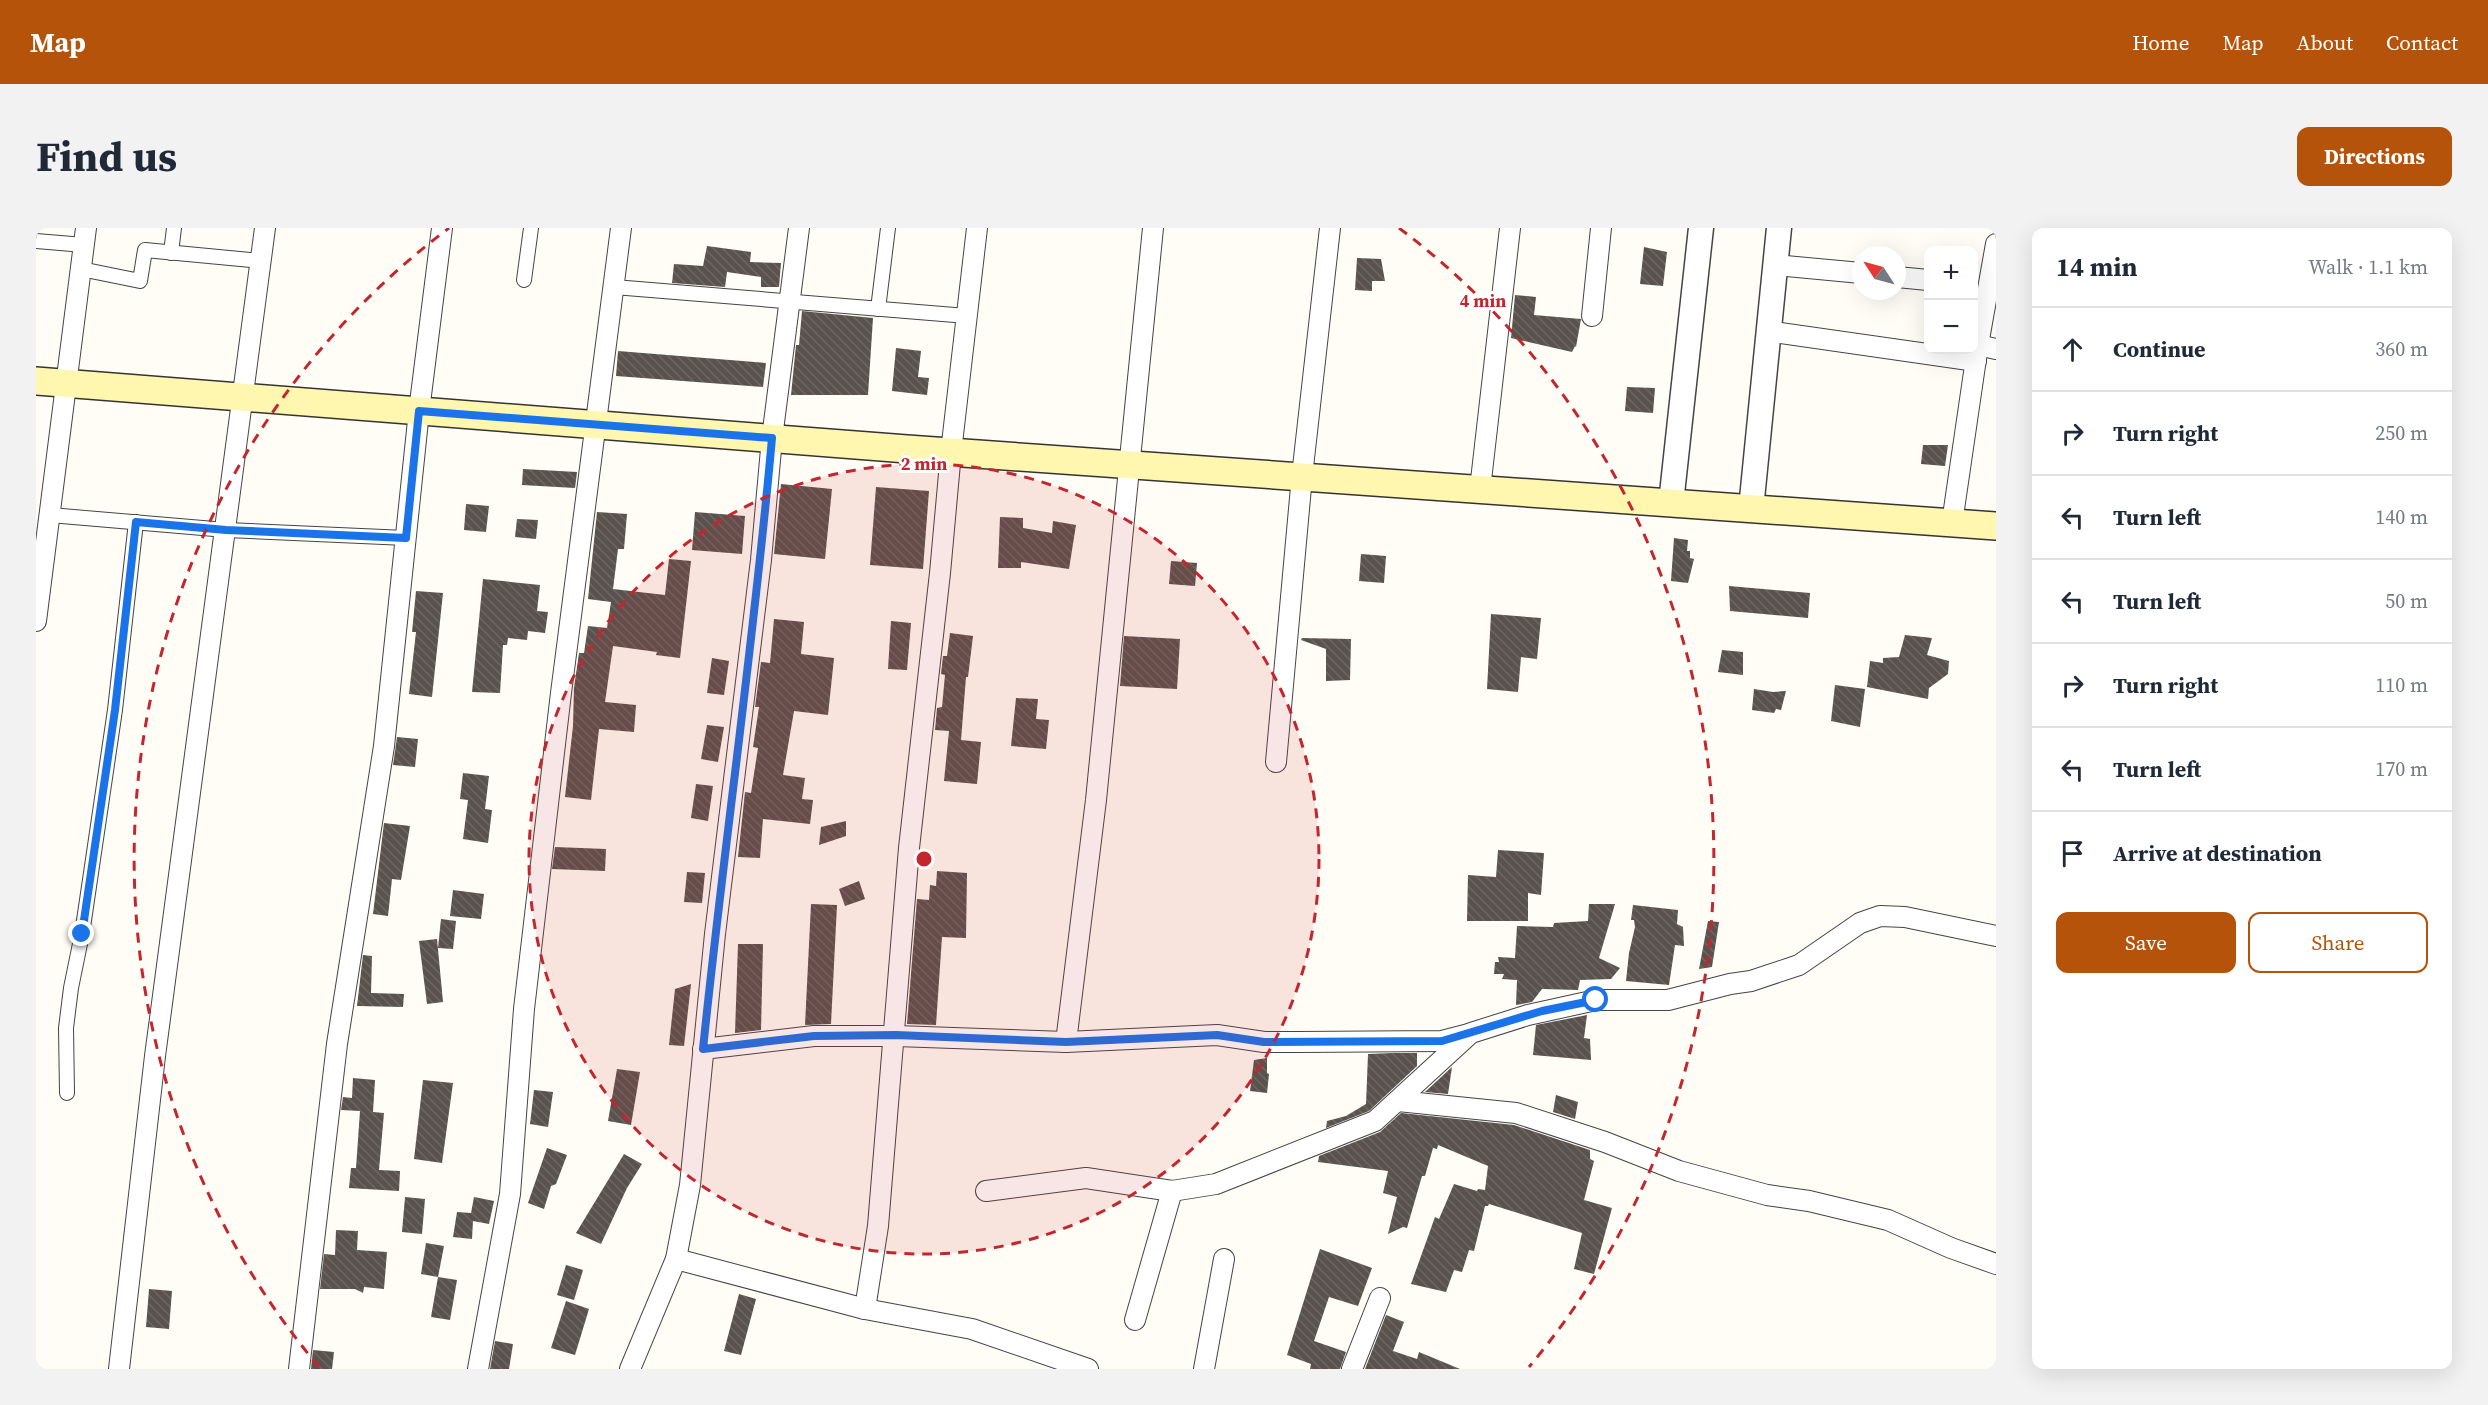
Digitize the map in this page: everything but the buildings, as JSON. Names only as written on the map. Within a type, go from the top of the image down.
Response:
[{"type":"main road","points":[[36,381],[951,452],[1996,526]]},
{"type":"street","points":[[171,253],[174,228]]},
{"type":"street","points":[[120,1369],[155,1056],[265,228]]},
{"type":"street","points":[[299,1369],[337,1044],[384,746],[419,411],[442,228]]},
{"type":"street","points":[[524,280],[531,228]]},
{"type":"street","points":[[478,1369],[510,1194],[524,1009],[561,693],[621,228]]},
{"type":"street","points":[[630,1369],[676,1259],[690,1185],[715,934],[761,560],[772,438],[798,228]]},
{"type":"street","points":[[878,309],[888,228]]},
{"type":"street","points":[[865,1309],[878,1226],[896,1035],[909,848],[977,228]]},
{"type":"street","points":[[1066,1042],[1096,800],[1153,228]]},
{"type":"street","points":[[1276,762],[1302,476],[1330,228]]},
{"type":"street","points":[[1480,489],[1510,228]]},
{"type":"street","points":[[1592,316],[1601,228]]},
{"type":"street","points":[[1671,503],[1701,228]]},
{"type":"street","points":[[1751,509],[1779,228]]},
{"type":"street","points":[[36,241],[85,236],[36,621]]},
{"type":"street","points":[[1952,523],[1983,351],[1980,292],[1996,244]]},
{"type":"street","points":[[81,269],[140,281],[145,250],[261,261]]},
{"type":"street","points":[[1776,265],[1852,272]]},
{"type":"street","points":[[1906,278],[1924,280]]},
{"type":"street","points":[[614,287],[967,316]]},
{"type":"street","points":[[1767,331],[1983,351]]},
{"type":"street","points":[[50,515],[226,530],[406,538]]},
{"type":"street","points":[[67,1093],[66,1028],[115,710],[136,522]]},
{"type":"street","points":[[703,1049],[814,1036],[896,1035],[1066,1042],[1217,1035],[1264,1042],[1442,1041],[1542,1011],[1596,1000],[1668,1000],[1751,981],[1799,965],[1860,923],[1880,916],[1905,917],[1996,936]]},
{"type":"street","points":[[986,1191],[1086,1178],[1172,1191],[1216,1184],[1375,1121],[1471,1033]]},
{"type":"street","points":[[1398,1101],[1516,1113],[1605,1142],[1679,1171],[1767,1195],[1809,1201],[1888,1220],[1951,1248],[1996,1264]]},
{"type":"street","points":[[1135,1320],[1172,1191]]},
{"type":"street","points":[[676,1259],[865,1309],[972,1329],[1088,1369]]},
{"type":"street","points":[[1204,1369],[1224,1259]]},
{"type":"street","points":[[1352,1369],[1380,1298]]},
{"type":"route","points":[[82,934],[115,710],[136,522],[226,530],[406,538],[419,411],[772,438],[761,560],[703,1049],[814,1036],[896,1035],[1066,1042],[1217,1035],[1264,1042],[1442,1041],[1542,1011],[1596,1000]]}]
